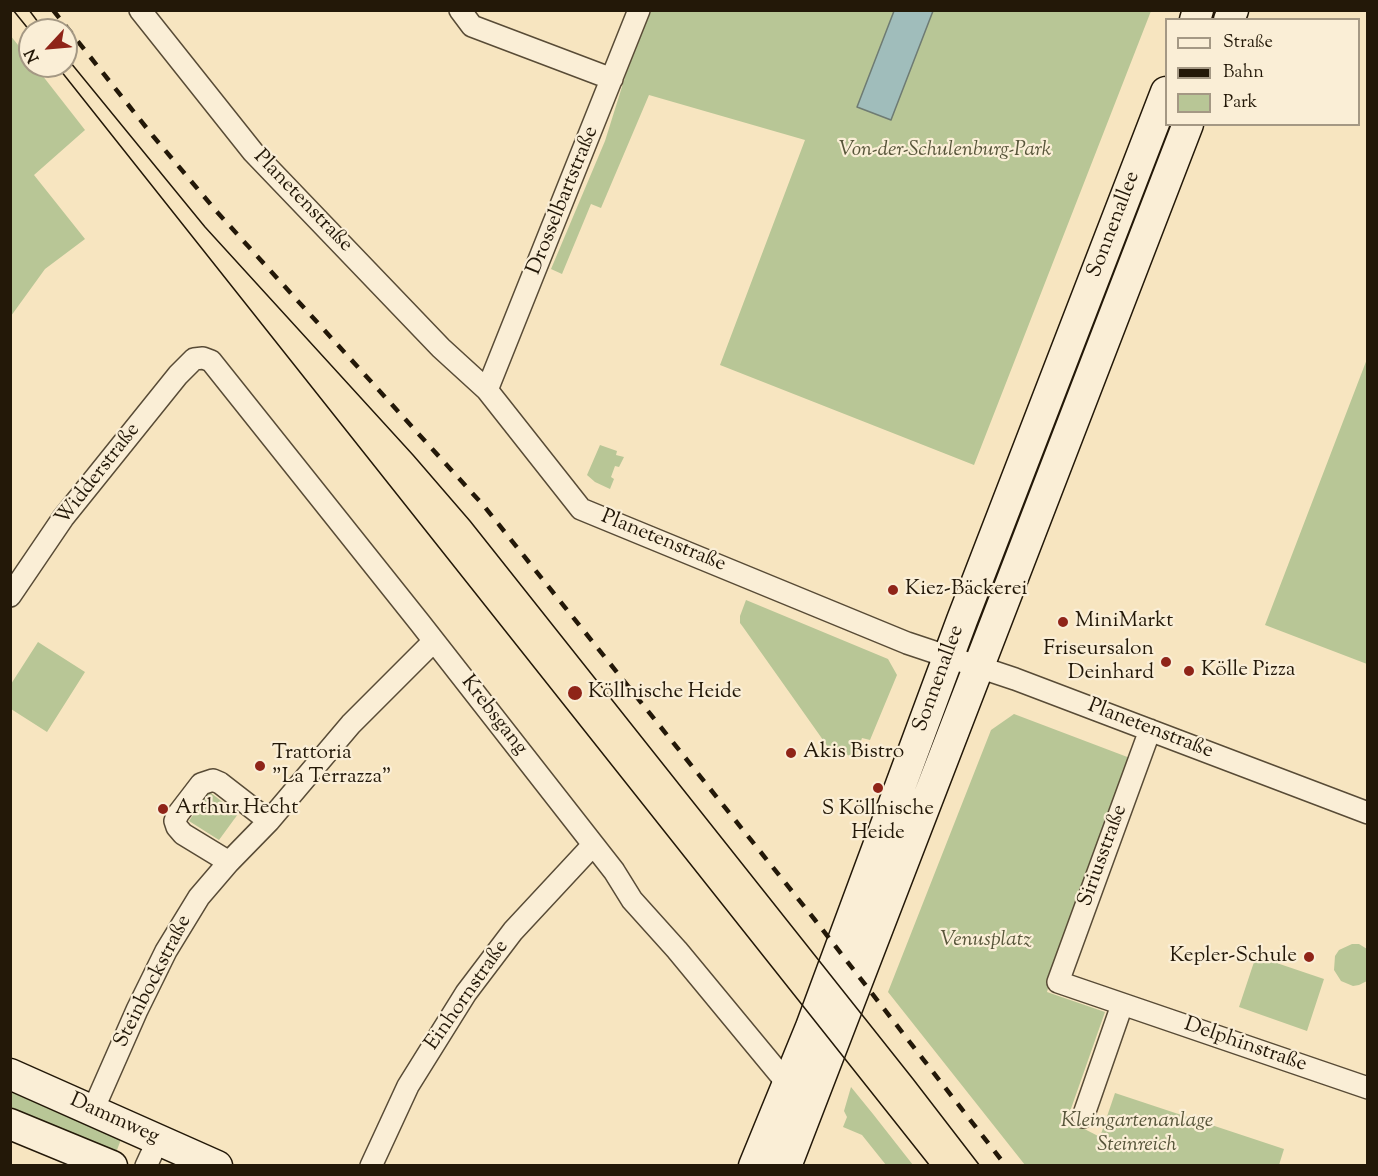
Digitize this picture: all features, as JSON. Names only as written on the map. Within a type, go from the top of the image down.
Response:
[{"type":"main road","name":"Sonnenallee","points":[[754,1166],[811,1027],[948,657],[1165,97]]},
{"type":"main road","name":"Sonnenallee","points":[[786,1166],[1187,126]]},
{"type":"main road","name":"Dammweg","points":[[10,1074],[93,1110],[152,1153],[217,1166]]},
{"type":"main road","name":"Dammweg","points":[[10,1124],[112,1166]]},
{"type":"street","name":"Planetenstraße","points":[[140,10],[253,152],[441,348],[487,390],[581,509],[907,643],[1150,730],[1368,813]]},
{"type":"street","points":[[460,10],[472,26],[612,79]]},
{"type":"street","name":"Drosselbartstraße","points":[[487,390],[639,10]]},
{"type":"street","name":"Krebsgang","points":[[194,359],[203,358],[211,361],[614,871],[632,900],[677,950],[787,1083]]},
{"type":"street","name":"Widderstraße","points":[[10,596],[63,518],[154,404],[194,359]]},
{"type":"street","name":"Steinbockstraße","points":[[93,1110],[166,951],[199,897],[228,862],[269,821],[351,724],[434,641]]},
{"type":"street","name":"Siriusstraße","points":[[1058,982],[1150,730]]},
{"type":"street","points":[[228,862],[183,834],[177,827],[175,821],[178,814],[201,784],[213,780],[220,783],[269,821]]},
{"type":"street","name":"Einhornstraße","points":[[371,1166],[408,1086],[466,993],[513,931],[593,845]]},
{"type":"street","name":"Delphinstraße","points":[[1058,982],[1368,1088]]},
{"type":"street","points":[[1083,1117],[1122,1005]]},
{"type":"green space","name":"Von-der-Schulenburg-Park","points":[[651,11],[1151,11],[974,465],[720,365],[805,140],[649,95],[601,208],[591,204],[562,274],[551,269],[605,141],[626,74]]},
{"type":"green space","points":[[10,35],[18,45],[18,78],[44,78],[85,130],[34,175],[85,239],[45,269],[11,316]]},
{"type":"green space","points":[[1165,126],[1178,126],[1098,330],[1085,325]]},
{"type":"green space","points":[[1078,344],[1091,349],[983,628],[970,623]]},
{"type":"green space","points":[[1367,359],[1367,664],[1265,625]]},
{"type":"green space","points":[[600,445],[617,451],[616,455],[624,457],[619,467],[615,466],[610,489],[595,482],[587,475]]},
{"type":"green space","points":[[746,600],[888,659],[897,675],[870,740],[862,738],[855,758],[828,747],[740,623]]},
{"type":"green space","points":[[38,642],[85,672],[47,732],[11,709],[11,684]]},
{"type":"green space","name":"Venusplatz","points":[[1014,714],[1130,758],[1047,992],[1105,1012],[1067,1120],[1100,1137],[1115,1093],[1284,1149],[1279,1165],[1025,1165],[888,992],[991,730]]},
{"type":"green space","points":[[211,793],[238,814],[219,840],[189,821],[207,794]]},
{"type":"green space","points":[[1352,944],[1359,944],[1367,949],[1367,981],[1353,986],[1341,981],[1334,970],[1335,956],[1339,950]]},
{"type":"green space","points":[[1256,956],[1324,979],[1307,1031],[1239,1007]]},
{"type":"green space","points":[[10,1085],[123,1134],[114,1158],[11,1113]]},
{"type":"green space","points":[[851,1087],[913,1165],[886,1165],[862,1135],[843,1127],[847,1117],[844,1111]]},
{"type":"water","points":[[894,11],[933,11],[891,120],[857,107]]},
{"type":"tram line","points":[[13,10],[19,18]]},
{"type":"tram line","points":[[29,10],[35,18]]},
{"type":"tram line","points":[[78,72],[205,227],[413,455],[470,521],[980,1166]]},
{"type":"tram line","points":[[67,78],[930,1166]]},
{"type":"railway","points":[[53,10],[153,136],[218,213],[484,506],[815,920],[1006,1166]]},
{"type":"place","name":"Kiez-Bäckerei","points":[[893,590]]},
{"type":"place","name":"MiniMarkt","points":[[1063,622]]},
{"type":"place","name":"Friseursalon Deinhard","points":[[1166,662]]},
{"type":"place","name":"Kölle Pizza","points":[[1189,671]]},
{"type":"place","name":"Köllnische Heide","points":[[575,693]]},
{"type":"place","name":"Akis Bistro","points":[[791,753]]},
{"type":"place","name":"Trattoria \"La Terrazza\"","points":[[260,766]]},
{"type":"place","name":"S Köllnische Heide","points":[[878,788]]},
{"type":"place","name":"Arthur Hecht","points":[[163,809]]},
{"type":"place","name":"Kepler-Schule","points":[[1309,957]]},
{"type":"park label","name":"Kleingartenanlage Steinreich","points":[[1137,1134]]}]
